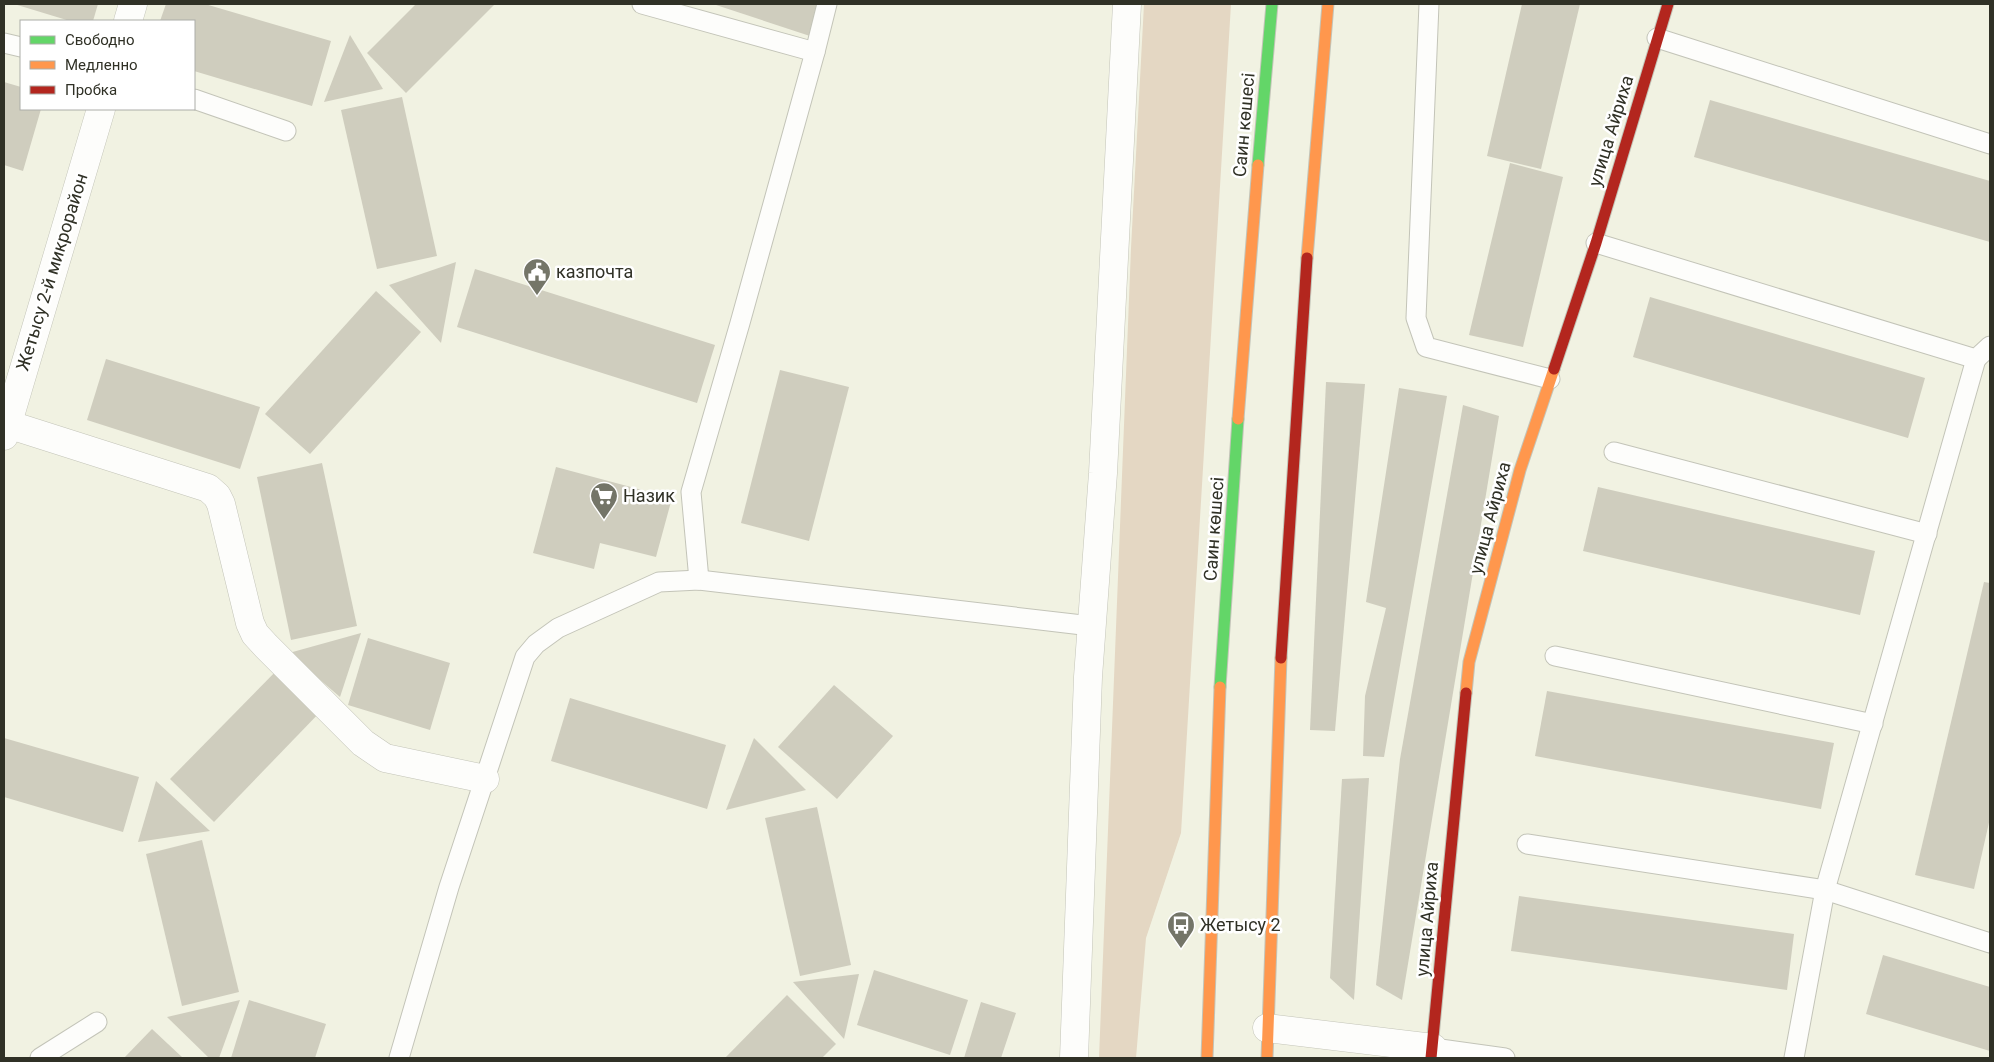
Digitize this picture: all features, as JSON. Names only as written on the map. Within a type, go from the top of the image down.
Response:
[{"type":"main road","name":"Саин көшесі","points":[[1207,1058],[1220,693],[1248,271],[1272,4]]},
{"type":"main road","points":[[1267,1058],[1279,688],[1306,256],[1328,4]]},
{"type":"main road","name":"улица Айриха","points":[[1432,1053],[1469,662],[1520,470],[1596,243],[1668,4]]},
{"type":"street","points":[[128,20],[133,4]]},
{"type":"street","points":[[1074,1058],[1088,676],[1103,473],[1127,4]]},
{"type":"street","name":"Жетысу 2-й микрорайон","points":[[5,430],[101,110]]},
{"type":"street","points":[[5,430],[208,488],[217,496],[221,504],[250,623],[255,634],[266,646],[363,743],[386,758],[485,779]]},
{"type":"street","points":[[1267,1028],[1432,1053]]},
{"type":"lane","points":[[642,4],[815,52]]},
{"type":"lane","points":[[699,580],[691,492],[828,4]]},
{"type":"lane","points":[[1428,4],[1416,318],[1426,347],[1550,379]]},
{"type":"lane","points":[[1658,38],[1990,144]]},
{"type":"lane","points":[[4,43],[20,47]]},
{"type":"lane","points":[[195,99],[286,131]]},
{"type":"lane","points":[[1596,243],[1976,359]]},
{"type":"lane","points":[[1794,1058],[1825,890],[1976,359],[1990,346]]},
{"type":"lane","points":[[1614,452],[1927,534]]},
{"type":"lane","points":[[399,1058],[450,887],[525,657],[536,644],[558,628],[660,582],[699,580],[1092,626]]},
{"type":"lane","points":[[1555,656],[1873,724]]},
{"type":"lane","points":[[1527,844],[1825,890],[1990,943]]},
{"type":"lane","points":[[40,1058],[97,1022]]},
{"type":"lane","points":[[1432,1053],[1505,1058]]},
{"type":"shaded area","points":[[1144,4],[1231,4],[1181,833],[1146,938],[1136,1058],[1099,1058],[1131,248]]},
{"type":"building","points":[[14,4],[98,4],[93,20],[67,20]]},
{"type":"building","points":[[166,4],[205,4],[331,41],[312,106],[195,71],[195,20],[160,20]]},
{"type":"building","points":[[416,4],[495,4],[406,93],[367,53]]},
{"type":"building","points":[[713,4],[823,4],[813,37]]},
{"type":"building","points":[[1522,4],[1580,4],[1541,169],[1487,156]]},
{"type":"building","points":[[350,35],[383,89],[324,102]]},
{"type":"building","points":[[4,82],[20,87],[20,110],[41,110],[23,171],[4,165]]},
{"type":"building","points":[[402,97],[437,256],[377,269],[341,110]]},
{"type":"building","points":[[1710,100],[1990,181],[1990,242],[1694,157]]},
{"type":"building","points":[[1510,163],[1563,177],[1523,347],[1469,335]]},
{"type":"building","points":[[456,262],[441,343],[389,285]]},
{"type":"building","points":[[475,269],[715,345],[697,403],[457,327]]},
{"type":"building","points":[[376,291],[421,332],[310,454],[265,414]]},
{"type":"building","points":[[1650,297],[1925,378],[1908,438],[1633,357]]},
{"type":"building","points":[[106,359],[260,407],[240,469],[87,420]]},
{"type":"building","points":[[780,370],[849,387],[809,541],[741,523]]},
{"type":"building","points":[[1326,382],[1365,384],[1335,731],[1310,730]]},
{"type":"building","points":[[1399,388],[1447,396],[1384,757],[1363,756],[1365,696],[1386,608],[1366,602]]},
{"type":"building","points":[[1463,405],[1499,416],[1402,1000],[1376,985],[1400,759]]},
{"type":"building","points":[[322,463],[357,626],[291,640],[257,477]]},
{"type":"building","name":"Назик","points":[[556,467],[672,498],[656,557],[600,543],[594,569],[533,553]]},
{"type":"building","points":[[1598,487],[1875,551],[1860,615],[1583,551]]},
{"type":"building","points":[[1984,582],[1990,583],[1990,818],[1974,889],[1915,875]]},
{"type":"building","points":[[361,633],[340,697],[289,653]]},
{"type":"building","points":[[368,638],[450,663],[430,730],[348,705]]},
{"type":"building","points":[[281,666],[324,708],[214,822],[170,779]]},
{"type":"building","points":[[834,685],[893,736],[837,799],[778,747]]},
{"type":"building","points":[[1547,691],[1834,743],[1821,809],[1535,756]]},
{"type":"building","points":[[570,698],[726,745],[707,809],[551,761]]},
{"type":"building","points":[[4,738],[139,777],[123,832],[4,797]]},
{"type":"building","points":[[754,738],[806,790],[726,810]]},
{"type":"building","points":[[1369,778],[1354,1000],[1330,978],[1342,779]]},
{"type":"building","points":[[156,781],[210,831],[138,842]]},
{"type":"building","points":[[817,807],[851,965],[800,976],[765,818]]},
{"type":"building","points":[[202,840],[239,992],[182,1006],[146,854]]},
{"type":"building","points":[[1519,896],[1794,934],[1787,990],[1511,951]]},
{"type":"building","points":[[1883,955],[1990,987],[1990,1051],[1866,1014]]},
{"type":"building","points":[[874,970],[968,1000],[950,1055],[857,1025]]},
{"type":"building","points":[[859,974],[844,1039],[793,982]]},
{"type":"building","points":[[787,995],[836,1044],[822,1058],[725,1058]]},
{"type":"building","points":[[240,1000],[219,1058],[209,1058],[167,1017]]},
{"type":"building","points":[[249,1000],[326,1024],[315,1058],[231,1058]]},
{"type":"building","points":[[981,1002],[1016,1013],[1001,1058],[964,1058]]},
{"type":"building","points":[[152,1029],[183,1058],[124,1058]]},
{"type":"traffic: fast","points":[[1258,165],[1272,4]]},
{"type":"traffic: fast","points":[[1220,687],[1238,419]]},
{"type":"traffic: slow","points":[[1307,258],[1328,4]]},
{"type":"traffic: slow","points":[[1238,419],[1258,165]]},
{"type":"traffic: slow","points":[[1466,693],[1469,662],[1520,470],[1554,369]]},
{"type":"traffic: slow","points":[[1267,1058],[1281,658]]},
{"type":"traffic: slow","points":[[1207,1058],[1220,687]]},
{"type":"traffic: jam","points":[[1554,369],[1596,243],[1668,4]]},
{"type":"traffic: jam","points":[[1281,658],[1307,258]]},
{"type":"traffic: jam","points":[[1431,1058],[1466,693]]},
{"type":"place","name":"казпочта","points":[[537,296]]},
{"type":"place","name":"Назик","points":[[604,520]]},
{"type":"place","name":"Жетысу 2","points":[[1181,949]]}]
